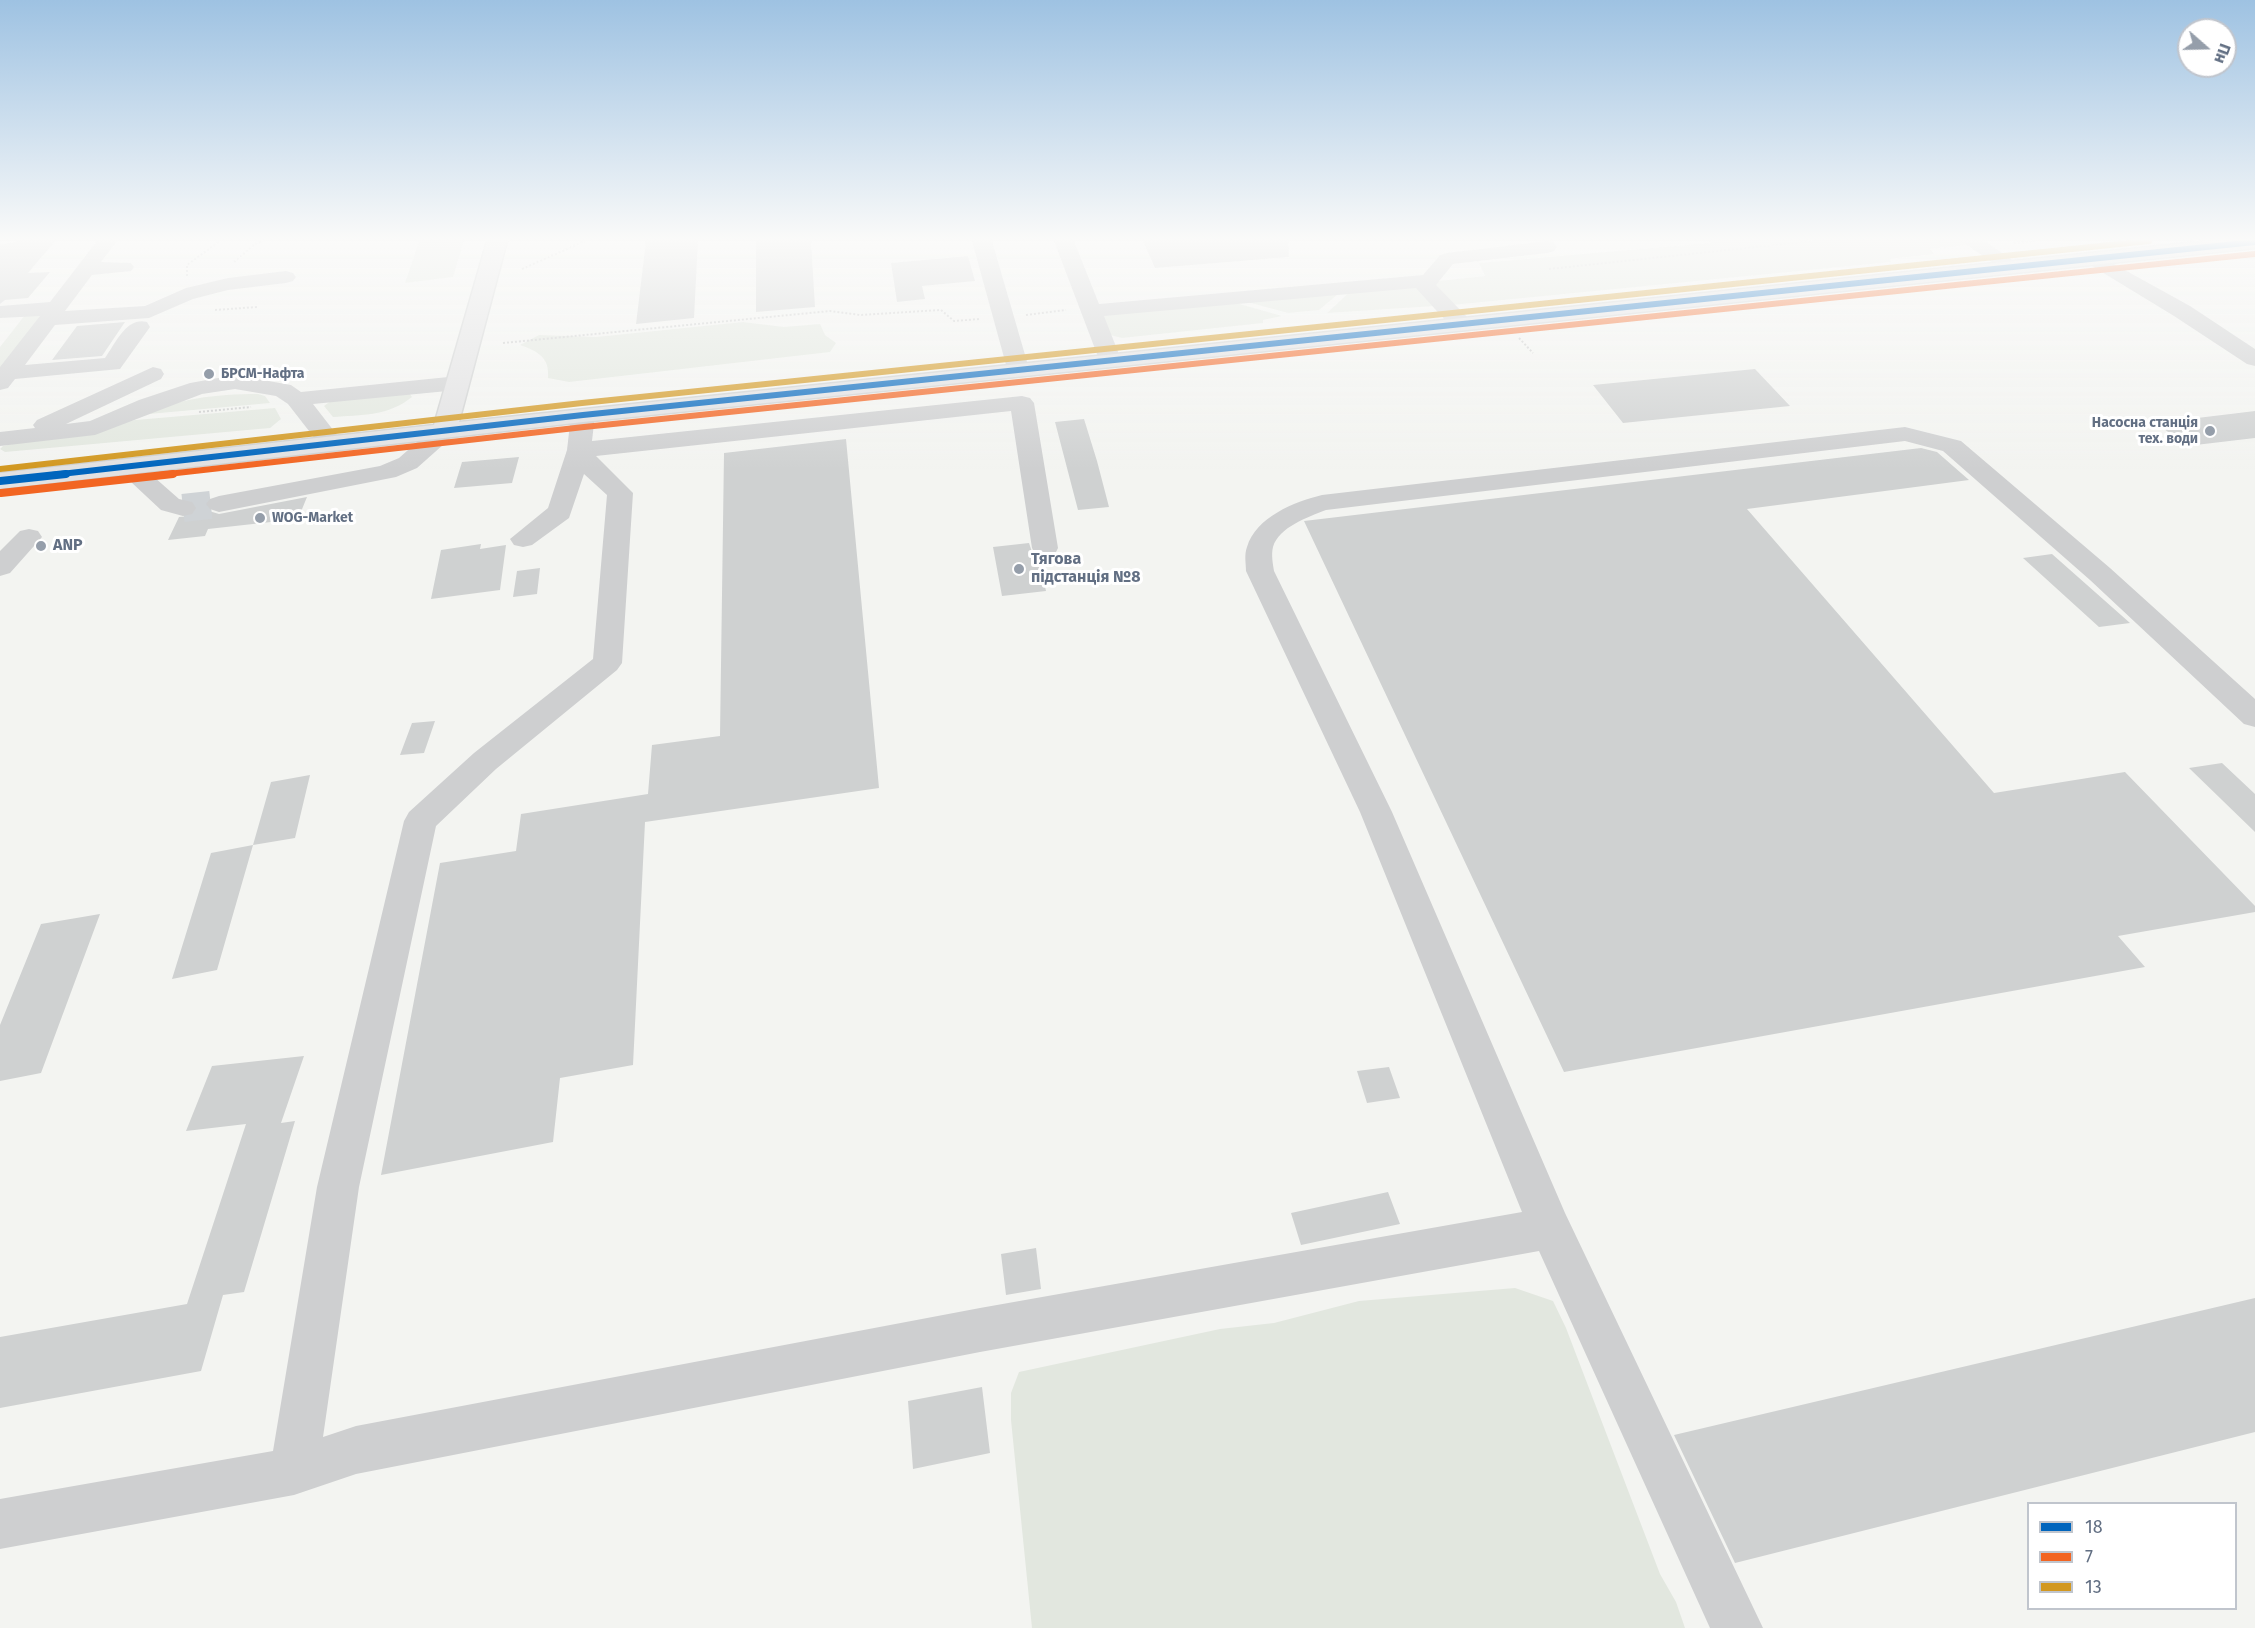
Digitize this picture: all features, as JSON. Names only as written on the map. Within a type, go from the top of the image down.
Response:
[{"type":"main road","points":[[444,431],[476,317]]},
{"type":"main road","points":[[0,481],[583,415],[1538,317]]},
{"type":"street","points":[[40,317],[65,317]]},
{"type":"street","points":[[1004,317],[1019,372]]},
{"type":"street","points":[[1092,317],[1111,362]]},
{"type":"street","points":[[1455,317],[1462,325]]},
{"type":"street","points":[[2191,317],[2255,359]]},
{"type":"street","points":[[31,370],[39,364],[66,330],[48,318]]},
{"type":"street","points":[[4,378],[48,318]]},
{"type":"street","points":[[4,378],[31,370],[112,364],[139,327]]},
{"type":"street","points":[[31,434],[153,374]]},
{"type":"street","points":[[0,439],[95,428],[147,405],[198,388],[235,382],[283,390],[300,404],[332,444]]},
{"type":"street","points":[[300,404],[458,383]]},
{"type":"street","points":[[579,450],[1022,403],[1045,548]]},
{"type":"street","points":[[523,539],[561,512],[579,450],[583,415]]},
{"type":"street","points":[[219,504],[387,472],[408,463],[444,431]]},
{"type":"street","points":[[1737,1628],[1550,1228],[1377,812],[1260,571],[1260,548],[1268,532],[1302,509],[1322,503],[1905,434],[1952,446],[2100,574],[2255,716]]},
{"type":"street","points":[[294,1471],[339,1187],[421,821],[485,761],[608,663],[620,493],[593,468],[579,450]]},
{"type":"street","points":[[128,467],[152,486],[170,505],[183,508]]},
{"type":"street","points":[[0,567],[29,537]]},
{"type":"street","points":[[0,1524],[294,1471],[356,1450],[980,1330],[1550,1228]]},
{"type":"path","points":[[503,343],[769,317]]},
{"type":"path","points":[[949,317],[954,321],[1004,317]]},
{"type":"path","points":[[1517,337],[1533,353]]},
{"type":"path","points":[[196,412],[300,404]]},
{"type":"shaded area","points":[[23,317],[41,317],[0,369],[0,347]]},
{"type":"shaded area","points":[[1102,317],[1277,317],[1263,320],[1263,323],[1122,338],[1110,335]]},
{"type":"shaded area","points":[[743,322],[784,327],[820,324],[825,335],[836,343],[830,352],[569,382],[548,378],[545,360],[532,350],[520,345],[539,335],[596,337]]},
{"type":"shaded area","points":[[258,394],[265,396],[270,403],[138,415],[197,398]]},
{"type":"shaded area","points":[[410,394],[412,397],[394,408],[364,415],[333,417],[324,406],[332,400]]},
{"type":"shaded area","points":[[275,408],[281,419],[270,428],[5,452],[0,449],[3,446],[124,421]]},
{"type":"shaded area","points":[[1515,1288],[1553,1301],[1566,1328],[1660,1574],[1676,1602],[1685,1628],[1032,1628],[1011,1420],[1011,1393],[1019,1372],[1220,1329],[1274,1323],[1359,1301]]},
{"type":"building","points":[[637,317],[694,317],[694,318],[636,324]]},
{"type":"building","points":[[125,322],[102,356],[52,360],[77,326]]},
{"type":"building","points":[[1755,369],[1790,406],[1623,423],[1593,385]]},
{"type":"building","name":"Насосна станція тех. води","points":[[2255,411],[2255,438],[2187,446],[2156,423]]},
{"type":"building","points":[[1084,419],[1109,507],[1078,510],[1055,422]]},
{"type":"building","points":[[846,439],[879,788],[645,822],[633,1065],[560,1078],[553,1142],[381,1175],[440,863],[516,851],[521,814],[648,794],[652,745],[720,736],[724,453]]},
{"type":"building","points":[[1921,448],[1937,452],[1969,480],[1747,509],[1994,793],[2125,772],[2255,906],[2255,912],[2118,936],[2145,967],[1564,1072],[1304,521]]},
{"type":"building","points":[[519,457],[512,483],[454,488],[462,462]]},
{"type":"building","points":[[210,497],[204,505],[209,511],[219,514],[307,497],[298,519],[208,529],[205,536],[168,540],[179,517],[192,516],[198,509],[194,501],[189,499]]},
{"type":"building","name":"Тягова підстанція №8","points":[[1029,543],[1033,555],[1038,557],[1046,591],[1002,596],[993,547]]},
{"type":"building","points":[[481,544],[480,549],[506,545],[500,590],[431,599],[441,550]]},
{"type":"building","points":[[2052,554],[2130,623],[2099,627],[2023,558]]},
{"type":"building","points":[[540,568],[537,594],[513,597],[517,571]]},
{"type":"building","points":[[435,721],[424,753],[400,755],[412,723]]},
{"type":"building","points":[[2222,763],[2255,794],[2255,832],[2189,768]]},
{"type":"building","points":[[310,775],[295,838],[253,845],[271,782]]},
{"type":"building","points":[[253,845],[217,970],[172,979],[211,853]]},
{"type":"building","points":[[100,914],[41,1073],[0,1081],[0,1025],[41,924]]},
{"type":"building","points":[[304,1056],[281,1123],[295,1121],[244,1292],[223,1295],[201,1371],[0,1408],[0,1337],[187,1304],[246,1124],[186,1131],[212,1066]]},
{"type":"building","points":[[1389,1067],[1400,1098],[1367,1103],[1357,1071]]},
{"type":"building","points":[[1388,1192],[1400,1224],[1301,1245],[1291,1213]]},
{"type":"building","points":[[1036,1248],[1041,1289],[1006,1295],[1001,1254]]},
{"type":"building","points":[[2255,1298],[2255,1432],[1735,1563],[1674,1435]]},
{"type":"building","points":[[982,1387],[990,1453],[913,1469],[908,1401]]},
{"type":"tunnel","points":[[183,508],[219,504]]},
{"type":"transit line","name":"13","points":[[0,469],[582,403],[1414,317]]},
{"type":"transit line","name":"18","points":[[0,481],[583,415],[1530,317]]},
{"type":"transit line","name":"7","points":[[1,493],[584,427],[1647,317]]},
{"type":"place","name":"БРСМ-Нафта","points":[[209,374]]},
{"type":"place","name":"Насосна станція тех. води","points":[[2210,431]]},
{"type":"place","name":"WOG-Market","points":[[260,518]]},
{"type":"place","name":"ANP","points":[[41,546]]},
{"type":"place","name":"Тягова підстанція №8","points":[[1019,569]]}]
